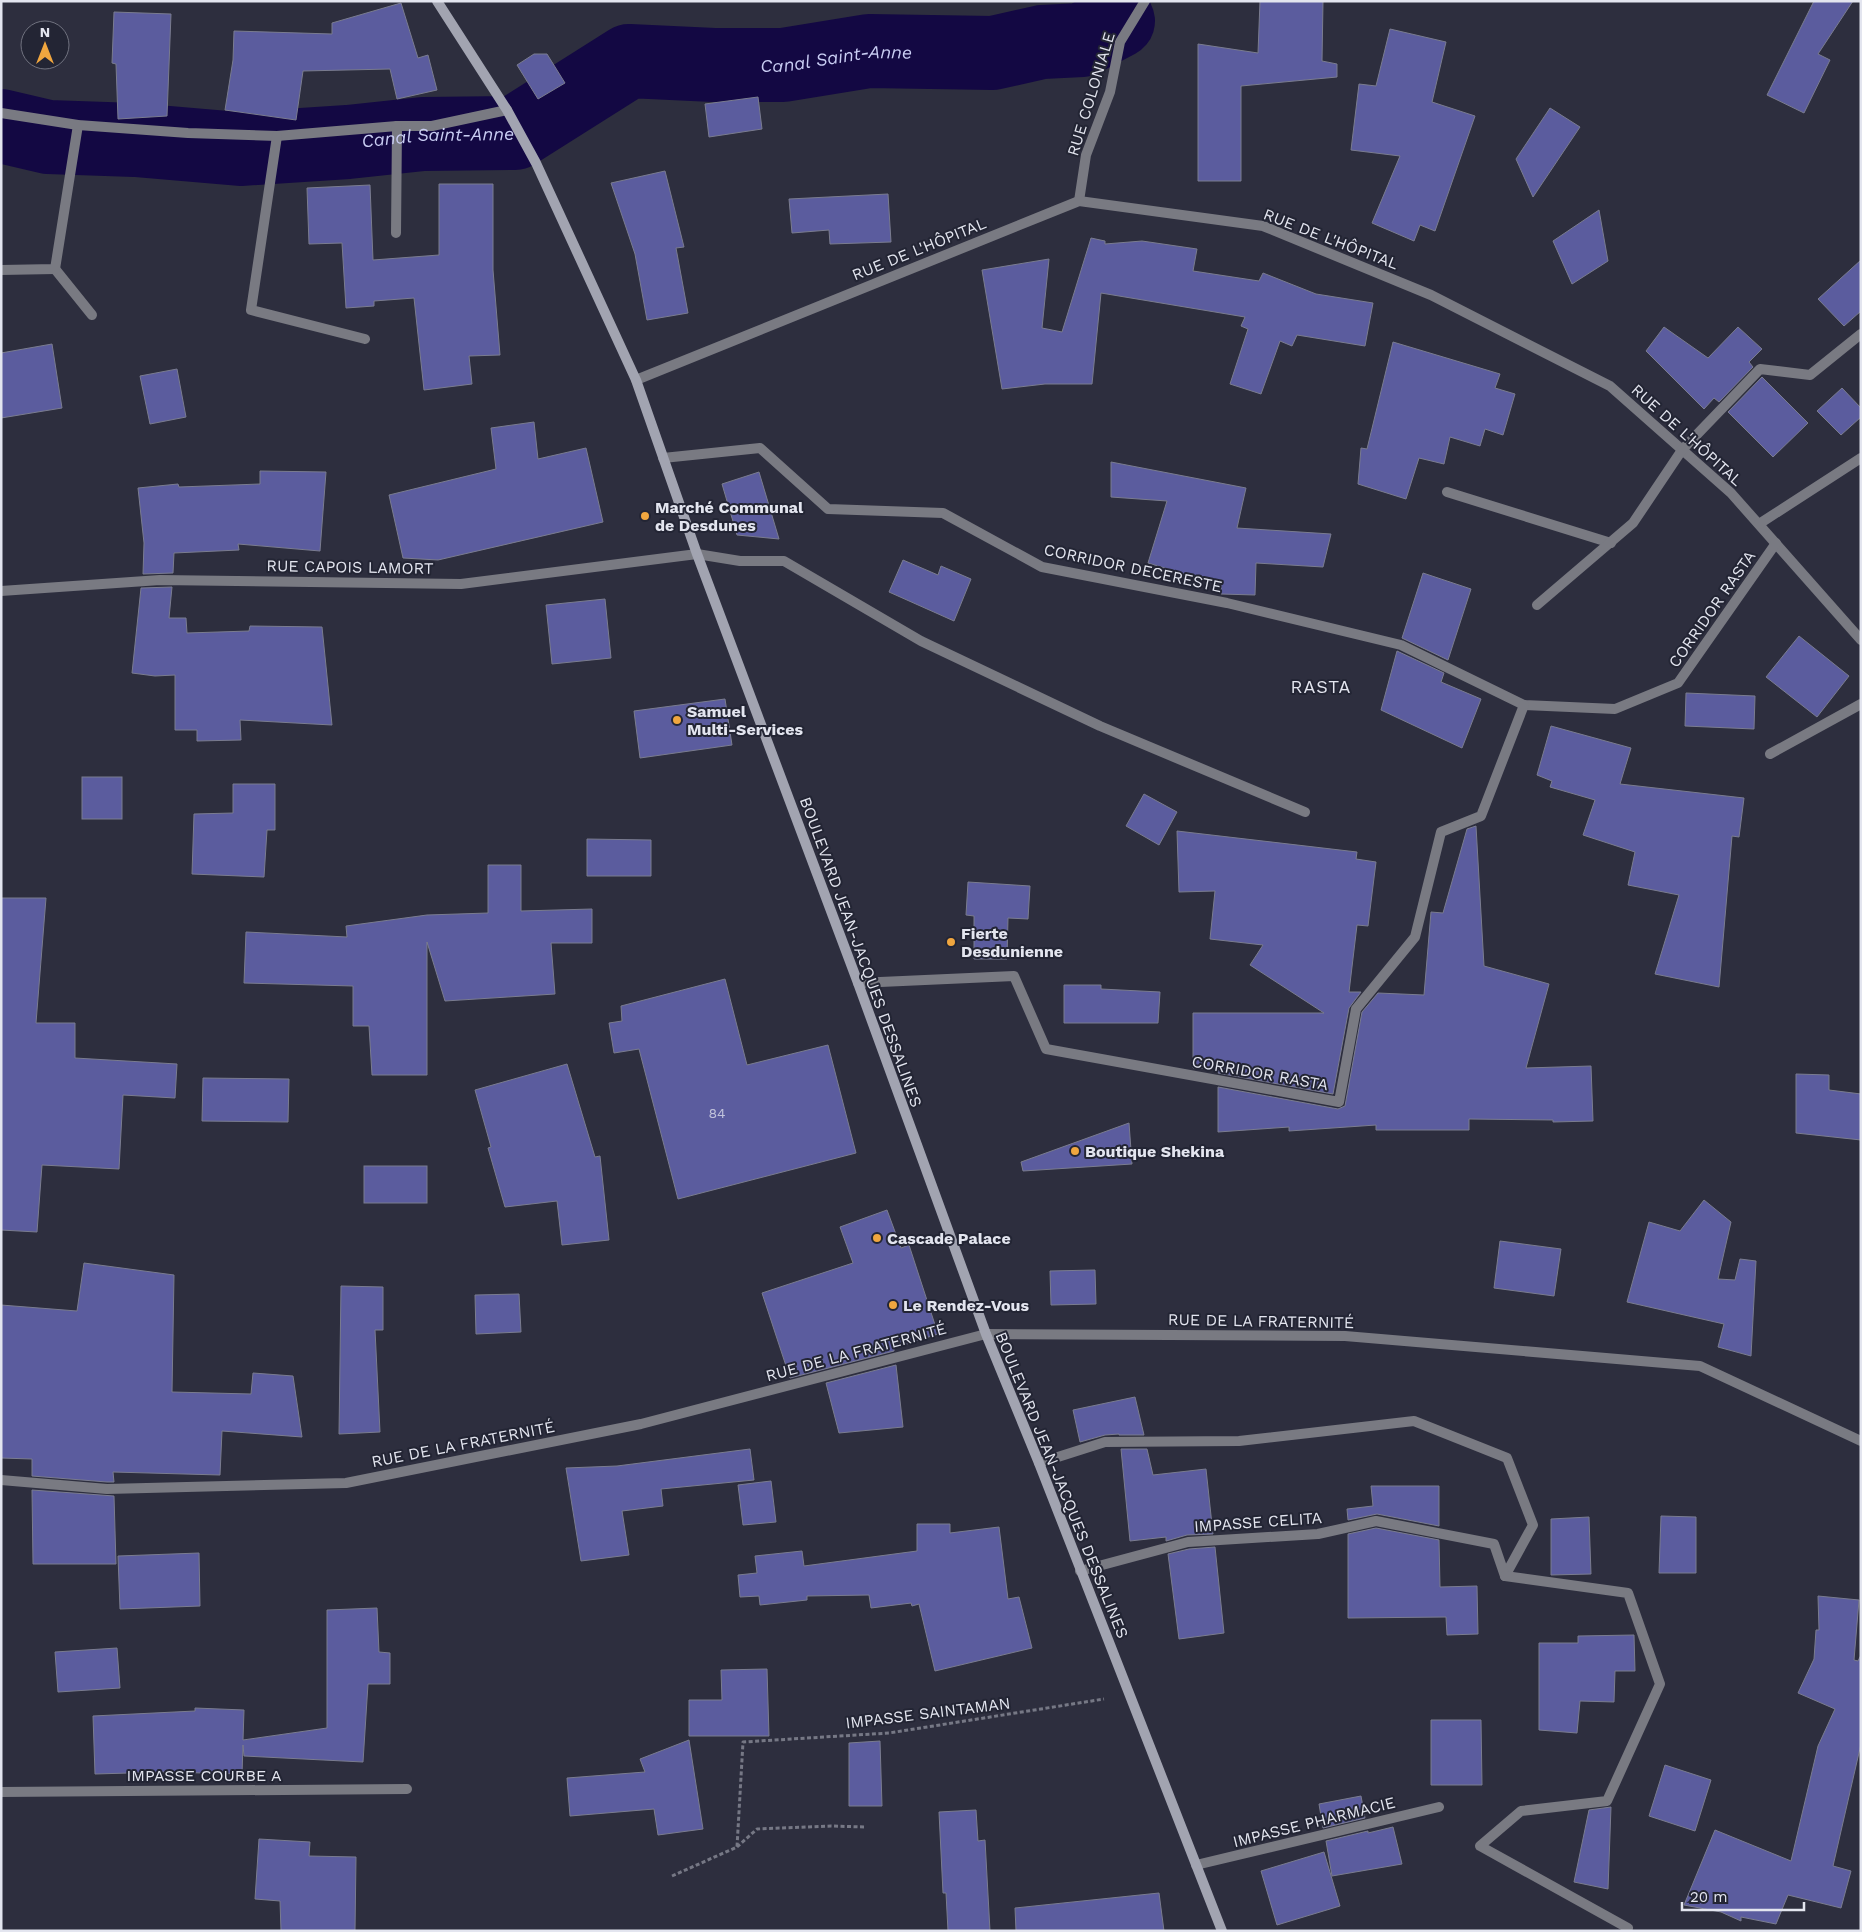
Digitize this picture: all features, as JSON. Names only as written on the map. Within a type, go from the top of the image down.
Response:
[{"type":"street","name":"BOULEVARD JEAN-JACQUES DESSALINES","points":[[436,1],[506,110],[536,163],[636,380],[697,554],[858,983],[986,1334],[1222,1931]]},
{"type":"street","name":"RUE COLONIALE","points":[[1078,201],[1086,155],[1110,92],[1120,42],[1145,1]]},
{"type":"street","points":[[1,113],[78,125],[188,134],[277,136],[397,126],[432,126],[506,110]]},
{"type":"street","points":[[78,125],[54,269],[92,315]]},
{"type":"street","points":[[396,233],[397,126]]},
{"type":"street","points":[[277,136],[252,310],[365,340]]},
{"type":"street","name":"RUE DE L'HÔPITAL","points":[[636,380],[1078,201],[1263,226],[1431,295],[1610,386],[1731,493],[1861,639]]},
{"type":"street","points":[[1,270],[54,269]]},
{"type":"street","points":[[1537,605],[1633,523],[1682,450],[1760,369],[1810,375],[1861,334]]},
{"type":"street","name":"CORRIDOR DECERESTE","points":[[663,458],[760,448],[828,510],[943,513],[1042,567],[1227,603],[1401,646],[1524,705]]},
{"type":"street","points":[[1759,524],[1861,458]]},
{"type":"street","points":[[1447,492],[1611,543]]},
{"type":"street","name":"CORRIDOR RASTA","points":[[858,983],[1014,976],[1046,1049],[1339,1102],[1356,1009],[1415,937],[1441,832],[1481,816],[1524,705],[1615,709],[1678,683],[1776,544]]},
{"type":"street","name":"RUE CAPOIS LAMORT","points":[[1,591],[160,580],[461,584],[697,554],[740,561],[784,561],[921,641],[1100,726],[1305,812]]},
{"type":"street","points":[[1770,754],[1861,704]]},
{"type":"street","name":"RUE DE LA FRATERNITÉ","points":[[1,1480],[108,1489],[346,1482],[641,1424],[986,1334],[1345,1336],[1700,1366],[1861,1440]]},
{"type":"street","points":[[1038,1463],[1105,1442],[1239,1441],[1414,1421],[1507,1458],[1533,1525],[1505,1576],[1628,1593],[1660,1684],[1607,1801],[1521,1811],[1480,1846],[1628,1928],[1627,1931]]},
{"type":"street","name":"IMPASSE CELITA","points":[[1080,1571],[1188,1542],[1318,1534],[1376,1521],[1494,1544],[1505,1576]]},
{"type":"street","name":"IMPASSE COURBE A","points":[[1,1792],[407,1788]]},
{"type":"street","name":"IMPASSE PHARMACIE","points":[[1196,1865],[1440,1807]]},
{"type":"path","name":"IMPASSE SAINTAMAN","points":[[737,1847],[744,1742],[889,1734],[1093,1702],[1128,1693]]},
{"type":"path","points":[[672,1876],[737,1847],[757,1829],[831,1826],[866,1827]]},
{"type":"building","points":[[1260,1],[1323,1],[1322,61],[1337,64],[1337,77],[1241,86],[1241,181],[1198,181],[1198,44],[1258,53]]},
{"type":"building","points":[[1814,1],[1853,1],[1818,54],[1830,60],[1804,113],[1767,95]]},
{"type":"building","points":[[401,3],[418,58],[428,55],[437,90],[397,99],[390,69],[303,71],[296,120],[225,110],[233,60],[234,31],[332,34],[332,23]]},
{"type":"building","points":[[114,12],[171,14],[167,116],[118,119],[116,64],[112,63]]},
{"type":"building","points":[[1390,29],[1446,42],[1432,102],[1475,116],[1435,231],[1420,225],[1414,241],[1372,223],[1400,156],[1351,150],[1359,84],[1376,86]]},
{"type":"building","points":[[534,54],[547,54],[565,83],[538,99],[517,65]]},
{"type":"building","points":[[758,97],[762,129],[709,137],[705,104]]},
{"type":"building","points":[[1550,108],[1580,127],[1533,197],[1516,159]]},
{"type":"building","points":[[665,171],[684,247],[676,248],[688,313],[647,320],[635,254],[611,183]]},
{"type":"building","points":[[439,184],[493,184],[493,270],[500,355],[469,356],[472,384],[424,390],[414,298],[374,301],[374,306],[346,308],[342,243],[309,244],[307,188],[370,185],[373,260],[439,255]]},
{"type":"building","points":[[888,194],[891,242],[830,244],[829,230],[792,233],[789,199]]},
{"type":"building","points":[[1599,210],[1608,261],[1572,284],[1553,241]]},
{"type":"building","points":[[1091,238],[1105,241],[1105,244],[1142,241],[1197,249],[1193,271],[1259,281],[1263,273],[1316,294],[1373,303],[1365,346],[1297,335],[1292,346],[1280,341],[1261,394],[1230,384],[1248,329],[1241,326],[1245,317],[1101,293],[1092,384],[1045,384],[1002,389],[982,270],[1049,259],[1042,328],[1062,332]]},
{"type":"building","points":[[1861,260],[1861,311],[1844,326],[1818,299]]},
{"type":"building","points":[[1664,327],[1708,358],[1738,327],[1762,349],[1749,362],[1753,367],[1719,402],[1714,398],[1704,409],[1646,351]]},
{"type":"building","points":[[1393,342],[1500,374],[1495,388],[1515,394],[1503,435],[1485,429],[1480,446],[1450,437],[1444,464],[1419,458],[1406,499],[1358,484],[1361,448],[1367,449]]},
{"type":"building","points":[[52,344],[62,408],[1,418],[1,353]]},
{"type":"building","points":[[177,369],[186,417],[150,424],[140,376]]},
{"type":"building","points":[[1762,377],[1808,423],[1773,457],[1728,412]]},
{"type":"building","points":[[1842,388],[1861,408],[1861,417],[1841,435],[1817,411]]},
{"type":"building","points":[[534,422],[538,459],[586,448],[603,522],[438,560],[403,558],[389,495],[496,469],[491,428]]},
{"type":"building","points":[[1111,462],[1246,488],[1237,528],[1331,534],[1323,567],[1256,563],[1255,595],[1221,594],[1221,585],[1148,563],[1167,501],[1111,497]]},
{"type":"building","points":[[260,471],[326,472],[320,551],[238,544],[239,550],[174,553],[173,573],[143,574],[144,543],[138,488],[178,484],[179,487],[260,484]]},
{"type":"building","points":[[759,472],[779,539],[737,535],[722,484]]},
{"type":"building","points":[[903,560],[938,575],[941,566],[971,579],[954,621],[889,592]]},
{"type":"building","points":[[1423,573],[1471,589],[1448,660],[1402,638]]},
{"type":"building","points":[[172,587],[169,618],[186,618],[187,633],[249,631],[250,626],[322,627],[332,725],[240,720],[241,740],[197,741],[197,730],[175,730],[175,675],[155,676],[132,673],[141,588]]},
{"type":"building","points":[[605,599],[611,658],[552,664],[546,605]]},
{"type":"building","points":[[1799,636],[1849,676],[1817,717],[1766,677]]},
{"type":"building","points":[[1397,651],[1444,673],[1441,682],[1481,699],[1462,748],[1381,710]]},
{"type":"building","points":[[1686,693],[1755,696],[1754,729],[1685,726]]},
{"type":"building","points":[[725,699],[732,745],[640,758],[634,711]]},
{"type":"building","points":[[1551,726],[1631,748],[1620,784],[1744,798],[1739,837],[1732,836],[1719,987],[1655,974],[1679,895],[1628,885],[1635,852],[1583,835],[1595,800],[1550,787],[1552,781],[1537,775]]},
{"type":"building","points":[[82,777],[122,777],[122,819],[82,819]]},
{"type":"building","points":[[233,784],[275,784],[275,830],[267,830],[264,877],[192,874],[194,814],[233,813]]},
{"type":"building","points":[[1144,794],[1177,812],[1159,845],[1126,826]]},
{"type":"building","points":[[1476,826],[1484,966],[1549,984],[1526,1068],[1591,1066],[1593,1121],[1553,1122],[1553,1120],[1469,1119],[1469,1130],[1376,1130],[1376,1125],[1289,1131],[1289,1127],[1218,1132],[1218,1087],[1338,1109],[1345,1106],[1362,1012],[1378,993],[1424,995],[1431,912],[1443,913],[1467,829]]},
{"type":"building","points":[[1177,831],[1357,852],[1356,859],[1376,862],[1368,926],[1357,925],[1349,992],[1361,992],[1349,1008],[1333,1094],[1218,1073],[1218,1068],[1193,1068],[1193,1013],[1324,1013],[1250,965],[1263,945],[1210,939],[1215,891],[1179,892]]},
{"type":"building","points":[[587,839],[651,840],[651,876],[587,876]]},
{"type":"building","points":[[488,865],[521,865],[521,911],[592,909],[592,943],[551,943],[555,994],[445,1001],[427,942],[427,1075],[372,1075],[369,1026],[353,1026],[353,986],[244,983],[246,932],[347,937],[346,926],[427,915],[488,913]]},
{"type":"building","points":[[968,882],[1030,886],[1028,919],[1008,918],[1007,959],[974,959],[974,916],[966,915]]},
{"type":"building","points":[[1,898],[46,898],[36,1023],[75,1023],[75,1058],[177,1064],[175,1098],[123,1095],[119,1169],[42,1165],[37,1232],[1,1230]]},
{"type":"building","points":[[725,979],[747,1065],[828,1045],[856,1153],[678,1199],[639,1049],[614,1053],[609,1023],[622,1021],[621,1006]]},
{"type":"building","points":[[1064,985],[1101,985],[1101,989],[1160,992],[1158,1023],[1064,1023]]},
{"type":"building","points":[[567,1064],[595,1157],[600,1156],[609,1240],[562,1245],[557,1201],[505,1207],[488,1148],[491,1147],[475,1090]]},
{"type":"building","points":[[1796,1074],[1829,1075],[1829,1090],[1861,1094],[1861,1140],[1796,1133]]},
{"type":"building","points":[[203,1078],[289,1079],[288,1122],[202,1121]]},
{"type":"building","points":[[1129,1123],[1132,1164],[1023,1171],[1021,1162]]},
{"type":"building","points":[[364,1166],[427,1166],[427,1203],[364,1203]]},
{"type":"building","points":[[1704,1200],[1731,1222],[1718,1279],[1735,1280],[1740,1259],[1756,1261],[1751,1356],[1718,1347],[1724,1324],[1627,1302],[1649,1222],[1680,1231]]},
{"type":"building","points":[[887,1210],[901,1248],[909,1245],[938,1334],[894,1348],[894,1351],[790,1378],[762,1293],[853,1263],[840,1227]]},
{"type":"building","points":[[1500,1241],[1561,1249],[1554,1296],[1494,1288]]},
{"type":"building","points":[[84,1263],[174,1275],[172,1392],[251,1394],[253,1373],[293,1376],[302,1437],[222,1431],[220,1475],[113,1472],[114,1482],[107,1482],[32,1476],[32,1459],[1,1458],[1,1305],[77,1311]]},
{"type":"building","points":[[1095,1270],[1096,1304],[1051,1305],[1050,1271]]},
{"type":"building","points":[[341,1286],[383,1287],[383,1330],[375,1330],[380,1432],[339,1434]]},
{"type":"building","points":[[519,1294],[521,1332],[476,1334],[475,1295]]},
{"type":"building","points":[[896,1365],[903,1427],[839,1433],[826,1383]]},
{"type":"building","points":[[1135,1397],[1144,1435],[1105,1435],[1080,1442],[1073,1410]]},
{"type":"building","points":[[750,1449],[754,1480],[661,1489],[663,1506],[622,1511],[629,1555],[581,1561],[566,1468],[617,1466]]},
{"type":"building","points":[[1121,1449],[1147,1449],[1153,1475],[1206,1469],[1213,1534],[1187,1535],[1166,1541],[1166,1537],[1130,1541]]},
{"type":"building","points":[[771,1481],[776,1522],[743,1525],[738,1485]]},
{"type":"building","points":[[1371,1486],[1439,1486],[1439,1526],[1377,1514],[1348,1520],[1347,1509],[1373,1506]]},
{"type":"building","points":[[32,1490],[114,1496],[116,1564],[33,1564]]},
{"type":"building","points":[[1661,1516],[1696,1517],[1696,1573],[1659,1573]]},
{"type":"building","points":[[1589,1517],[1591,1574],[1551,1575],[1551,1519]]},
{"type":"building","points":[[917,1524],[950,1524],[950,1533],[999,1527],[1008,1599],[1019,1597],[1032,1648],[935,1671],[919,1604],[912,1606],[911,1603],[871,1608],[869,1595],[807,1596],[807,1600],[760,1605],[759,1596],[740,1597],[738,1575],[757,1573],[755,1556],[802,1551],[804,1566],[917,1551]]},
{"type":"building","points":[[1376,1528],[1439,1540],[1440,1587],[1477,1586],[1478,1634],[1447,1635],[1446,1617],[1348,1618],[1348,1534]]},
{"type":"building","points":[[1215,1547],[1224,1633],[1179,1639],[1168,1554],[1189,1549]]},
{"type":"building","points":[[199,1553],[200,1606],[120,1609],[118,1556]]},
{"type":"building","points":[[1818,1596],[1859,1600],[1854,1660],[1858,1661],[1861,1655],[1861,1744],[1833,1866],[1851,1871],[1841,1908],[1788,1895],[1776,1924],[1741,1917],[1741,1921],[1721,1912],[1684,1905],[1715,1830],[1791,1861],[1818,1746],[1835,1709],[1798,1693],[1814,1659],[1816,1630],[1819,1630]]},
{"type":"building","points":[[377,1608],[379,1652],[390,1653],[390,1684],[368,1684],[363,1762],[244,1756],[243,1745],[242,1774],[164,1772],[95,1774],[93,1716],[195,1711],[195,1708],[244,1710],[243,1740],[327,1728],[327,1610]]},
{"type":"building","points":[[1634,1635],[1635,1671],[1615,1671],[1614,1702],[1580,1701],[1577,1733],[1539,1730],[1539,1643],[1578,1643],[1578,1636]]},
{"type":"building","points":[[117,1648],[120,1688],[58,1692],[55,1652]]},
{"type":"building","points":[[767,1669],[769,1736],[689,1736],[689,1700],[722,1700],[721,1670]]},
{"type":"building","points":[[1431,1720],[1481,1720],[1482,1785],[1431,1785]]},
{"type":"building","points":[[689,1740],[703,1829],[658,1835],[654,1809],[570,1816],[567,1778],[645,1772],[640,1759]]},
{"type":"building","points":[[880,1741],[882,1806],[849,1806],[849,1743]]},
{"type":"building","points":[[1665,1765],[1711,1780],[1695,1831],[1649,1816]]},
{"type":"building","points":[[1361,1796],[1365,1818],[1323,1828],[1319,1804]]},
{"type":"building","points":[[1611,1807],[1608,1889],[1574,1882],[1589,1810]]},
{"type":"building","points":[[976,1810],[978,1841],[985,1840],[990,1931],[948,1931],[946,1893],[943,1893],[939,1812]]},
{"type":"building","points":[[1393,1827],[1402,1864],[1332,1876],[1326,1841]]},
{"type":"building","points":[[259,1839],[310,1842],[309,1856],[356,1857],[355,1931],[281,1931],[280,1901],[255,1899]]},
{"type":"building","points":[[1324,1852],[1340,1906],[1277,1925],[1261,1871]]},
{"type":"building","points":[[1159,1893],[1164,1931],[1016,1931],[1015,1908]]},
{"type":"waterway","name":"Canal Saint-Anne","points":[[1,126],[48,137],[135,140],[240,149],[348,142],[423,134],[515,133],[629,61],[714,65],[783,65],[869,51],[993,53],[1042,42],[1082,40],[1118,21]]},
{"type":"place","name":"Marché Communal de Desdunes","points":[[645,516]]},
{"type":"place","name":"Samuel Multi-Services","points":[[677,720]]},
{"type":"place","name":"Fierte Desdunienne","points":[[951,942]]},
{"type":"place","name":"Boutique Shekina","points":[[1075,1151]]},
{"type":"place","name":"Cascade Palace","points":[[877,1238]]},
{"type":"place","name":"Le Rendez-Vous","points":[[893,1305]]},
{"type":"district","name":"RASTA","points":[[1321,686]]}]
